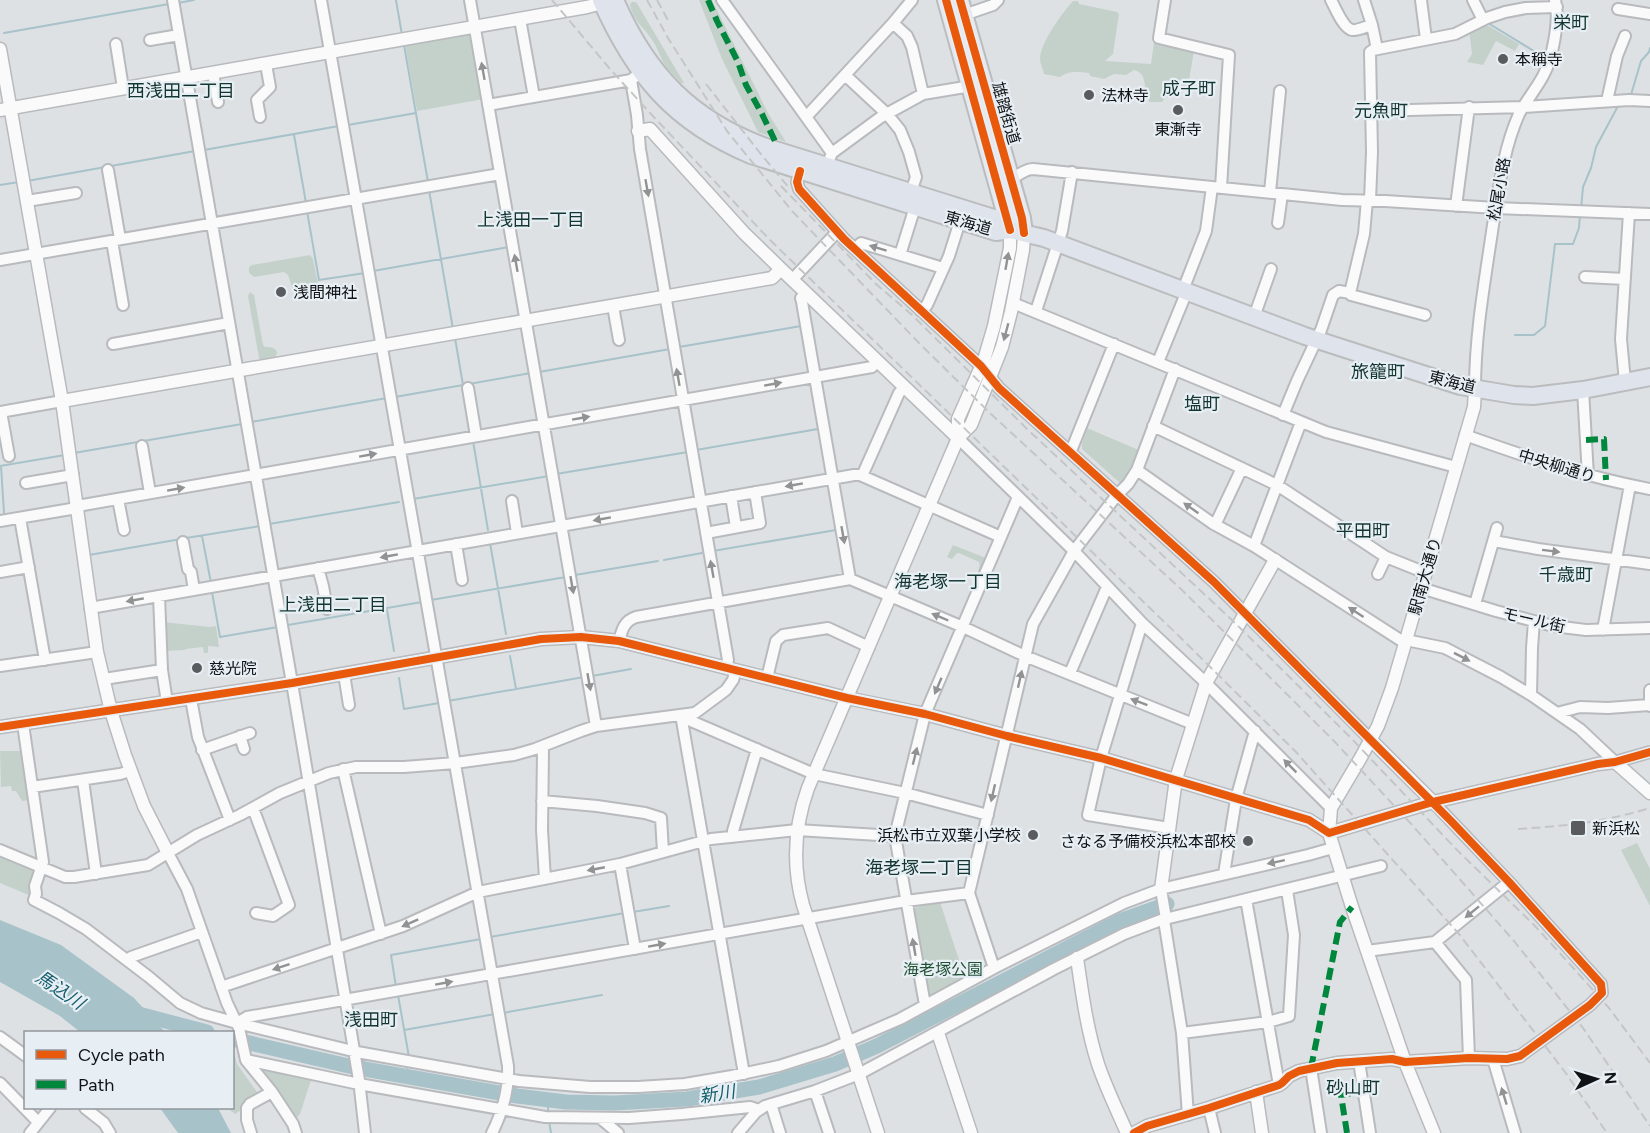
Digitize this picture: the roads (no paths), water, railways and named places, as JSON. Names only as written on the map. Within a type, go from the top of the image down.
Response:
[{"type":"highway","name":"東海道","points":[[610,1],[617,34],[636,76],[713,137],[751,155],[800,171],[1000,220],[1017,232]]},
{"type":"highway","name":"東海道","points":[[610,1],[650,63],[672,88],[719,126],[769,148],[830,160],[960,221],[996,232],[1017,232],[1044,238],[1317,340],[1451,384],[1524,396],[1583,390],[1650,377]]},
{"type":"main road","name":"雄踏街道","points":[[946,0],[1017,232]]},
{"type":"main road","name":"雄踏街道","points":[[962,8],[1022,218],[1017,232]]},
{"type":"street","points":[[173,0],[309,781],[359,1082],[365,1133]]},
{"type":"street","points":[[321,0],[508,1066],[503,1108],[492,1133]]},
{"type":"street","points":[[470,0],[596,726]]},
{"type":"street","points":[[722,0],[806,117],[830,160],[887,114],[923,94],[971,86]]},
{"type":"street","points":[[806,117],[912,0]]},
{"type":"street","points":[[962,8],[993,5],[998,0]]},
{"type":"street","points":[[1158,362],[1206,231],[1216,188],[1229,55],[1160,38],[1165,0]]},
{"type":"street","points":[[1331,0],[1338,17],[1348,28],[1352,30],[1372,25]]},
{"type":"street","points":[[1364,0],[1377,49]]},
{"type":"street","points":[[1421,0],[1426,39]]},
{"type":"street","points":[[1473,0],[1483,20]]},
{"type":"street","points":[[5,109],[520,19],[610,1]]},
{"type":"street","points":[[1350,293],[1364,234],[1369,200],[1372,152],[1370,52],[1455,34],[1498,14],[1556,3]]},
{"type":"street","name":"松尾小路","points":[[1476,389],[1480,307],[1506,151],[1520,113],[1548,66],[1557,26],[1556,3]]},
{"type":"street","points":[[1618,9],[1650,14]]},
{"type":"street","points":[[520,19],[534,97]]},
{"type":"street","points":[[893,23],[907,36],[912,47],[923,94]]},
{"type":"street","points":[[150,40],[179,34]]},
{"type":"street","points":[[1607,101],[1617,56],[1625,36]]},
{"type":"street","points":[[116,44],[123,88]]},
{"type":"street","points":[[0,49],[5,109],[27,201],[62,402],[97,652],[111,711],[144,806],[187,889],[221,987],[238,1026],[245,1056],[272,1092],[293,1124],[296,1133]]},
{"type":"street","points":[[260,117],[257,100],[270,87],[266,64]]},
{"type":"street","points":[[213,73],[218,102]]},
{"type":"street","points":[[845,75],[887,114],[900,130],[909,152],[916,177],[900,255]]},
{"type":"street","points":[[0,850],[65,877],[145,867],[197,835],[280,793],[343,769],[455,763],[514,755],[596,726],[694,713],[726,690],[733,680],[682,400],[640,149],[636,76],[488,105]]},
{"type":"street","points":[[1270,192],[1280,91]]},
{"type":"street","points":[[1372,111],[1650,101]]},
{"type":"street","points":[[1456,206],[1469,107]]},
{"type":"street","points":[[638,130],[650,129],[744,233],[1074,551],[1142,623],[1206,683],[1331,808],[1329,833],[1341,875],[1405,1062],[1434,1133]]},
{"type":"street","points":[[1010,178],[1030,169],[1342,200],[1650,214]]},
{"type":"street","points":[[108,170],[123,305]]},
{"type":"street","points":[[800,171],[797,182],[799,189],[837,232],[981,366],[999,388],[1214,582],[1468,838],[1600,984],[1602,993],[1590,1005],[1520,1056],[1507,1059],[1469,1058],[1405,1062],[1392,1059],[1311,1068],[1289,1076],[1282,1083],[1188,1115],[1147,1126],[1134,1133]]},
{"type":"street","points":[[1036,311],[1062,231],[1072,172]]},
{"type":"street","points":[[0,260],[500,174]]},
{"type":"street","points":[[27,201],[76,193]]},
{"type":"street","points":[[1278,223],[1282,194]]},
{"type":"street","points":[[1625,382],[1621,339],[1629,213]]},
{"type":"street","points":[[921,311],[927,305],[944,268],[960,221]]},
{"type":"street","points":[[792,280],[837,232]]},
{"type":"street","points":[[878,1133],[799,892],[795,853],[797,830],[804,800],[814,774],[929,505],[958,438],[970,425],[991,378],[1005,338],[1023,250],[1017,232]]},
{"type":"street","points":[[958,438],[958,419],[992,335],[1010,248],[1017,232]]},
{"type":"street","points":[[855,249],[861,243],[944,268]]},
{"type":"street","points":[[9,456],[1,412],[771,278],[781,269]]},
{"type":"street","points":[[1254,317],[1271,269]]},
{"type":"street","points":[[1585,277],[1625,279]]},
{"type":"street","points":[[1283,415],[1317,340],[1333,295],[1339,291],[1350,293],[1425,315]]},
{"type":"street","points":[[806,293],[801,298],[850,579]]},
{"type":"street","points":[[1013,303],[1326,432],[1456,467]]},
{"type":"street","points":[[613,306],[619,340]]},
{"type":"street","points":[[112,344],[229,323]]},
{"type":"street","points":[[1071,452],[1114,344]]},
{"type":"street","points":[[0,521],[872,367],[878,361]]},
{"type":"street","points":[[994,968],[969,893],[1033,624],[1074,551],[1137,470],[1175,369]]},
{"type":"street","points":[[862,476],[898,393],[905,387]]},
{"type":"street","points":[[468,388],[476,436]]},
{"type":"street","name":"駅南大通り","points":[[1331,808],[1378,726],[1388,700],[1474,407],[1476,389]]},
{"type":"street","points":[[1583,390],[1588,476]]},
{"type":"street","points":[[1254,546],[1301,422]]},
{"type":"street","points":[[1153,426],[1277,485],[1386,557],[1426,573]]},
{"type":"street","name":"中央柳通り","points":[[1465,435],[1524,457],[1588,476],[1650,489]]},
{"type":"street","points":[[142,446],[150,493]]},
{"type":"street","points":[[1215,525],[1242,468]]},
{"type":"street","points":[[1137,470],[1215,525],[1254,546],[1406,642],[1445,648],[1531,695],[1580,729],[1650,794]]},
{"type":"street","points":[[26,483],[73,475]]},
{"type":"street","points":[[90,608],[854,475],[862,476],[1001,537]]},
{"type":"street","points":[[1603,630],[1630,485]]},
{"type":"street","points":[[706,533],[760,523],[754,492]]},
{"type":"street","points":[[731,496],[736,527]]},
{"type":"street","points":[[925,1005],[895,836],[926,714],[1018,497]]},
{"type":"street","points":[[118,499],[124,530]]},
{"type":"street","points":[[512,501],[517,533]]},
{"type":"street","points":[[20,518],[45,660]]},
{"type":"street","points":[[1475,604],[1497,528]]},
{"type":"street","points":[[1494,541],[1650,564]]},
{"type":"street","points":[[183,542],[194,590]]},
{"type":"street","points":[[456,544],[462,580]]},
{"type":"street","points":[[1378,574],[1386,557]]},
{"type":"street","points":[[1188,1115],[1182,1033],[1161,891],[1176,779],[1206,683],[1275,560]]},
{"type":"street","points":[[0,572],[29,567]]},
{"type":"street","points":[[318,568],[327,609]]},
{"type":"street","points":[[619,641],[623,626],[631,619],[850,579],[1025,656],[1193,724]]},
{"type":"street","points":[[1070,673],[1107,587]]},
{"type":"street","name":"モール街","points":[[1421,588],[1553,626],[1586,630],[1650,628]]},
{"type":"street","points":[[159,596],[162,670],[167,702]]},
{"type":"street","points":[[1531,695],[1534,621]]},
{"type":"street","points":[[1142,623],[1101,758],[1088,815],[1169,828]]},
{"type":"street","points":[[767,678],[776,641],[783,635],[828,628],[869,646]]},
{"type":"street","points":[[0,727],[292,683],[541,639],[581,637],[619,641],[1101,758],[1309,820],[1329,833],[1433,802],[1650,753]]},
{"type":"street","points":[[0,666],[97,652]]},
{"type":"street","points":[[104,679],[162,670]]},
{"type":"street","points":[[344,674],[349,705]]},
{"type":"street","points":[[1557,713],[1581,707],[1650,706],[1650,690]]},
{"type":"street","points":[[191,699],[202,750],[230,820]]},
{"type":"street","points":[[681,715],[814,774],[905,793],[988,815]]},
{"type":"street","points":[[681,715],[744,1074]]},
{"type":"street","points":[[22,724],[43,862],[35,886],[34,900],[77,923],[187,1007],[238,1026],[354,1053],[508,1080],[567,1086],[626,1088],[685,1084],[744,1074],[802,1059],[849,1043],[900,1019],[994,968],[1124,903],[1224,874],[1334,851]]},
{"type":"street","points":[[1224,874],[1236,799],[1255,731]]},
{"type":"street","points":[[202,750],[245,734],[244,749]]},
{"type":"street","points":[[541,747],[543,751],[542,830],[545,879]]},
{"type":"street","points":[[733,837],[757,749]]},
{"type":"street","points":[[343,769],[381,934]]},
{"type":"street","points":[[32,787],[130,771]]},
{"type":"street","points":[[82,780],[96,874]]},
{"type":"street","points":[[542,801],[597,806],[645,813],[661,818],[663,852]]},
{"type":"street","points":[[253,808],[289,905],[273,916],[256,913]]},
{"type":"street","points":[[221,987],[403,926],[478,892],[620,864],[703,841],[797,830],[895,836]]},
{"type":"street","points":[[620,864],[635,949]]},
{"type":"street","points":[[738,1133],[759,1110],[771,1104],[815,1091],[938,1033],[991,1002],[1130,931],[1165,917],[1246,900],[1381,866]]},
{"type":"street","points":[[1367,951],[1435,942],[1509,882]]},
{"type":"street","points":[[1182,1033],[1268,1022],[1289,1016],[1294,935],[1287,890]]},
{"type":"street","points":[[238,1026],[248,1017],[906,901],[969,893]]},
{"type":"street","points":[[1246,900],[1279,1084]]},
{"type":"street","points":[[128,961],[131,957],[202,932]]},
{"type":"street","points":[[1435,942],[1466,980],[1469,1058]]},
{"type":"street","points":[[1077,958],[1095,1053],[1106,1086],[1127,1133]]},
{"type":"street","points":[[938,1033],[971,1133]]},
{"type":"street","points":[[0,1037],[24,1055]]},
{"type":"street","points":[[245,1056],[359,1082],[549,1117],[629,1118],[750,1107],[759,1110]]},
{"type":"street","points":[[1493,1059],[1515,1133]]},
{"type":"street","points":[[1359,1061],[1370,1133]]},
{"type":"street","points":[[1311,1068],[1321,1133]]},
{"type":"street","points":[[0,1083],[24,1108]]},
{"type":"street","points":[[815,1091],[829,1133]]},
{"type":"street","points":[[251,1133],[247,1120],[247,1108],[272,1092]]},
{"type":"street","points":[[1256,1092],[1262,1133]]},
{"type":"street","points":[[771,1104],[780,1133]]},
{"type":"street","points":[[1209,1108],[1215,1133]]},
{"type":"street","points":[[25,1109],[38,1122]]},
{"type":"street","points":[[30,1133],[48,1109]]},
{"type":"street","points":[[88,1109],[104,1123],[110,1133]]},
{"type":"street","points":[[600,1118],[618,1133]]},
{"type":"water","name":"馬込川","points":[[0,920],[61,945],[134,998],[164,1031],[79,1031],[60,1016],[0,982]]},
{"type":"water","points":[[161,1109],[219,1109],[231,1133],[178,1133]]},
{"type":"waterway","points":[[178,3],[194,0]]},
{"type":"waterway","points":[[396,0],[402,35]]},
{"type":"waterway","points":[[4,33],[169,4]]},
{"type":"waterway","points":[[1488,23],[1542,56]]},
{"type":"waterway","points":[[404,45],[428,182]]},
{"type":"waterway","points":[[1630,98],[1641,61],[1650,48]]},
{"type":"waterway","points":[[1581,209],[1583,187],[1596,147],[1618,106]]},
{"type":"waterway","points":[[348,125],[416,113]]},
{"type":"waterway","points":[[204,150],[339,126]]},
{"type":"waterway","points":[[294,135],[306,203]]},
{"type":"waterway","points":[[27,181],[195,151]]},
{"type":"waterway","points":[[0,185],[19,182]]},
{"type":"waterway","points":[[429,190],[453,329]]},
{"type":"waterway","points":[[307,211],[319,280],[365,273]]},
{"type":"waterway","points":[[1515,335],[1534,335],[1545,326],[1555,244],[1573,244],[1579,228],[1580,215]]},
{"type":"waterway","points":[[373,271],[509,247]]},
{"type":"waterway","points":[[679,347],[801,326]]},
{"type":"waterway","points":[[455,338],[463,385]]},
{"type":"waterway","points":[[539,372],[670,349]]},
{"type":"waterway","points":[[395,397],[531,373]]},
{"type":"waterway","points":[[251,422],[387,398]]},
{"type":"waterway","points":[[74,453],[242,424]]},
{"type":"waterway","points":[[696,450],[818,429]]},
{"type":"waterway","points":[[473,441],[488,530]]},
{"type":"waterway","points":[[556,474],[688,452]]},
{"type":"waterway","points":[[0,466],[65,455]]},
{"type":"waterway","points":[[1,466],[4,513]]},
{"type":"waterway","points":[[413,499],[549,476]]},
{"type":"waterway","points":[[269,524],[399,502]]},
{"type":"waterway","points":[[186,538],[260,526]]},
{"type":"waterway","points":[[713,551],[836,530]]},
{"type":"waterway","points":[[202,536],[211,583]]},
{"type":"waterway","points":[[89,555],[181,539]]},
{"type":"waterway","points":[[490,543],[506,634]]},
{"type":"waterway","points":[[664,560],[702,553]]},
{"type":"waterway","points":[[575,575],[658,561]]},
{"type":"waterway","points":[[431,600],[566,577]]},
{"type":"waterway","points":[[212,592],[220,637],[278,627]]},
{"type":"waterway","points":[[288,625],[422,602]]},
{"type":"waterway","points":[[387,610],[394,651]]},
{"type":"waterway","points":[[510,656],[516,689]]},
{"type":"waterway","points":[[592,676],[631,669]]},
{"type":"waterway","points":[[448,701],[584,677]]},
{"type":"waterway","points":[[399,678],[404,709],[439,703]]},
{"type":"waterway","name":"新川","points":[[234,1039],[353,1067],[517,1096],[566,1102],[614,1103],[687,1099],[759,1087],[835,1064],[877,1046],[1122,920],[1167,904]]},
{"type":"waterway","points":[[633,912],[669,906]]},
{"type":"waterway","points":[[490,937],[625,913]]},
{"type":"waterway","points":[[396,987],[391,955],[481,939]]},
{"type":"waterway","points":[[398,995],[409,1057]]},
{"type":"waterway","points":[[503,1013],[602,995]]},
{"type":"waterway","name":"新川","points":[[131,1012],[203,1031]]},
{"type":"waterway","points":[[404,1030],[495,1014]]},
{"type":"waterway","name":"新川","points":[[405,1076],[407,1069]]},
{"type":"waterway","points":[[548,1100],[548,1112]]},
{"type":"waterway","points":[[549,1121],[551,1133]]},
{"type":"railway","points":[[552,0],[610,69],[769,239],[1296,752],[1459,934],[1565,1072],[1607,1133]]},
{"type":"railway","points":[[647,0],[668,38],[727,131],[792,211],[991,414],[1183,591],[1334,741],[1413,826],[1514,941],[1583,1028],[1650,1126]]},
{"type":"railway","points":[[657,0],[669,22]]},
{"type":"railway","points":[[706,84],[790,189]]},
{"type":"railway","points":[[781,186],[876,284],[911,314],[1026,428],[1232,620],[1351,738],[1457,850],[1534,925],[1609,1008],[1650,1063]]},
{"type":"railway","points":[[1518,829],[1585,823],[1650,808]]},
{"type":"place","name":"本稱寺","points":[[1503,59]]},
{"type":"place","name":"法林寺","points":[[1089,95]]},
{"type":"place","name":"東漸寺","points":[[1178,110]]},
{"type":"place","name":"浅間神社","points":[[281,292]]},
{"type":"place","name":"慈光院","points":[[197,668]]},
{"type":"place","name":"新浜松","points":[[1578,828]]},
{"type":"place","name":"浜松市立双葉小学校","points":[[1033,835]]},
{"type":"place","name":"さなる予備校浜松本部校","points":[[1248,841]]},
{"type":"district","name":"栄町","points":[[1571,23]]},
{"type":"district","name":"成子町","points":[[1189,89]]},
{"type":"district","name":"西浅田二丁目","points":[[181,91]]},
{"type":"district","name":"元魚町","points":[[1381,111]]},
{"type":"district","name":"上浅田一丁目","points":[[531,220]]},
{"type":"district","name":"旅籠町","points":[[1378,372]]},
{"type":"district","name":"塩町","points":[[1202,404]]},
{"type":"district","name":"平田町","points":[[1363,531]]},
{"type":"district","name":"千歳町","points":[[1566,575]]},
{"type":"district","name":"海老塚一丁目","points":[[948,582]]},
{"type":"district","name":"上浅田二丁目","points":[[333,605]]},
{"type":"district","name":"海老塚二丁目","points":[[919,868]]},
{"type":"district","name":"浅田町","points":[[371,1020]]},
{"type":"district","name":"砂山町","points":[[1353,1088]]},
{"type":"park label","name":"海老塚公園","points":[[943,969]]}]
